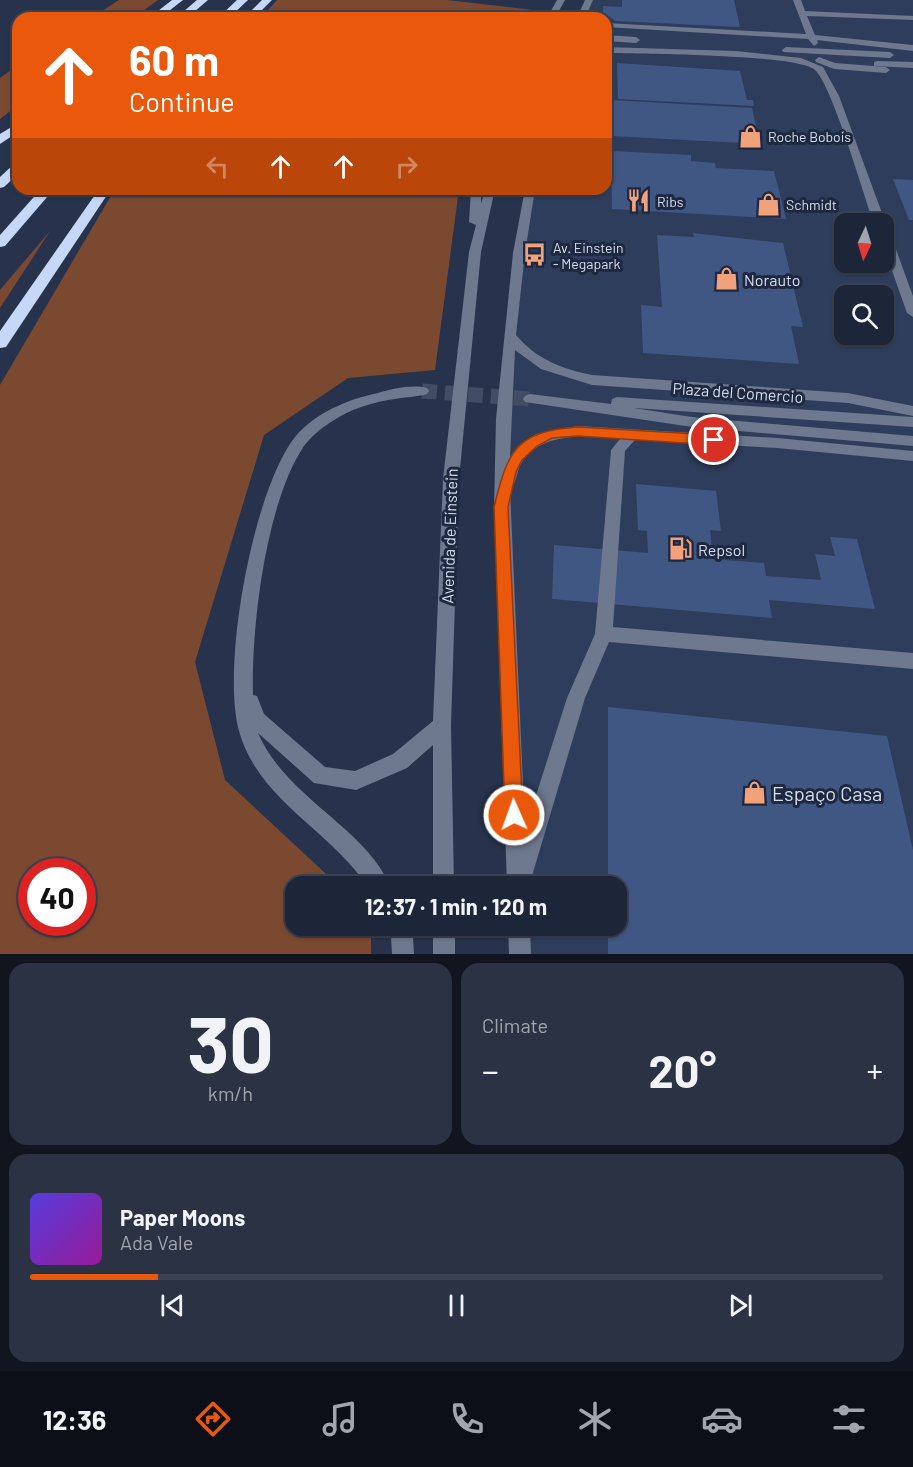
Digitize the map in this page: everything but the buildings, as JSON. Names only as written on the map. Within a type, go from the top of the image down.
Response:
[{"type":"highway","points":[[162,12],[178,0]]},
{"type":"highway","points":[[188,12],[203,0]]},
{"type":"highway","points":[[230,12],[243,0]]},
{"type":"highway","points":[[255,12],[267,0]]},
{"type":"highway","points":[[0,140],[12,131]]},
{"type":"highway","points":[[0,184],[12,173]]},
{"type":"highway","points":[[0,243],[43,195]]},
{"type":"highway","points":[[0,343],[101,195]]},
{"type":"street","points":[[797,0],[812,44]]},
{"type":"street","points":[[802,13],[913,18]]},
{"type":"street","points":[[612,26],[812,44],[837,58],[912,64]]},
{"type":"street","points":[[612,37],[641,39]]},
{"type":"street","points":[[675,39],[913,48]]},
{"type":"street","points":[[653,42],[812,44]]},
{"type":"street","points":[[612,50],[784,55],[819,60],[834,66],[912,64]]},
{"type":"street","points":[[736,54],[801,61],[820,69],[844,120],[876,213]]},
{"type":"street","points":[[475,252],[476,195]]},
{"type":"street","name":"Avenida de Einstein","points":[[444,876],[442,726],[451,479],[475,252],[489,195]]},
{"type":"street","points":[[518,876],[501,507],[503,419],[510,335],[519,253],[529,195]]},
{"type":"street","points":[[894,261],[913,313]]},
{"type":"street","points":[[510,335],[519,348],[546,366],[567,375],[592,380],[848,398],[913,411]]},
{"type":"street","points":[[372,876],[364,864],[291,796],[262,761],[248,730],[242,682],[245,634],[257,560],[279,474],[300,441],[331,414],[367,399],[394,393],[422,391]]},
{"type":"street","points":[[531,399],[560,401],[692,422],[913,441]]},
{"type":"street","name":"Plaza del Comercio","points":[[560,401],[663,404],[913,422]]},
{"type":"street","points":[[501,507],[510,472],[517,457],[532,442],[550,434],[578,431],[777,443],[913,456]]},
{"type":"street","points":[[521,876],[576,698],[604,634],[618,450],[631,435]]},
{"type":"street","points":[[604,634],[913,661]]},
{"type":"street","points":[[242,682],[257,720],[321,776],[356,781],[400,761],[442,726]]},
{"type":"street","points":[[402,936],[404,954]]},
{"type":"street","points":[[444,936],[444,954]]},
{"type":"street","points":[[519,936],[520,954]]},
{"type":"shaded area","points":[[119,0],[158,0],[141,12],[100,12]]},
{"type":"shaded area","points":[[277,0],[447,0],[533,10],[532,12],[266,12]]},
{"type":"shaded area","points":[[589,0],[913,0],[913,954],[520,954],[519,936],[627,936],[627,876],[517,876],[502,507],[503,419],[529,195],[612,195],[612,12],[584,12]]},
{"type":"shaded area","points":[[12,69],[12,110],[0,119],[0,78]]},
{"type":"shaded area","points":[[111,195],[458,195],[435,370],[348,378],[264,435],[195,662],[225,780],[328,876],[285,876],[285,936],[371,936],[371,954],[0,954],[0,385]]},
{"type":"shaded area","points":[[50,231],[0,308],[0,290]]},
{"type":"tunnel","points":[[422,391],[530,399]]},
{"type":"place","name":"Roche Bobois","points":[[750,136]]},
{"type":"place","name":"Ribs","points":[[639,201]]},
{"type":"place","name":"Schmidt","points":[[768,204]]},
{"type":"place","name":"Av. Einstein - Megapark","points":[[535,255]]},
{"type":"place","name":"Norauto","points":[[726,279]]},
{"type":"place","name":"Repsol","points":[[680,549]]},
{"type":"place","name":"Espaço Casa","points":[[754,793]]},
{"type":"route","points":[[514,815],[501,507],[510,472],[517,457],[532,442],[550,434],[578,431],[714,440]]}]
